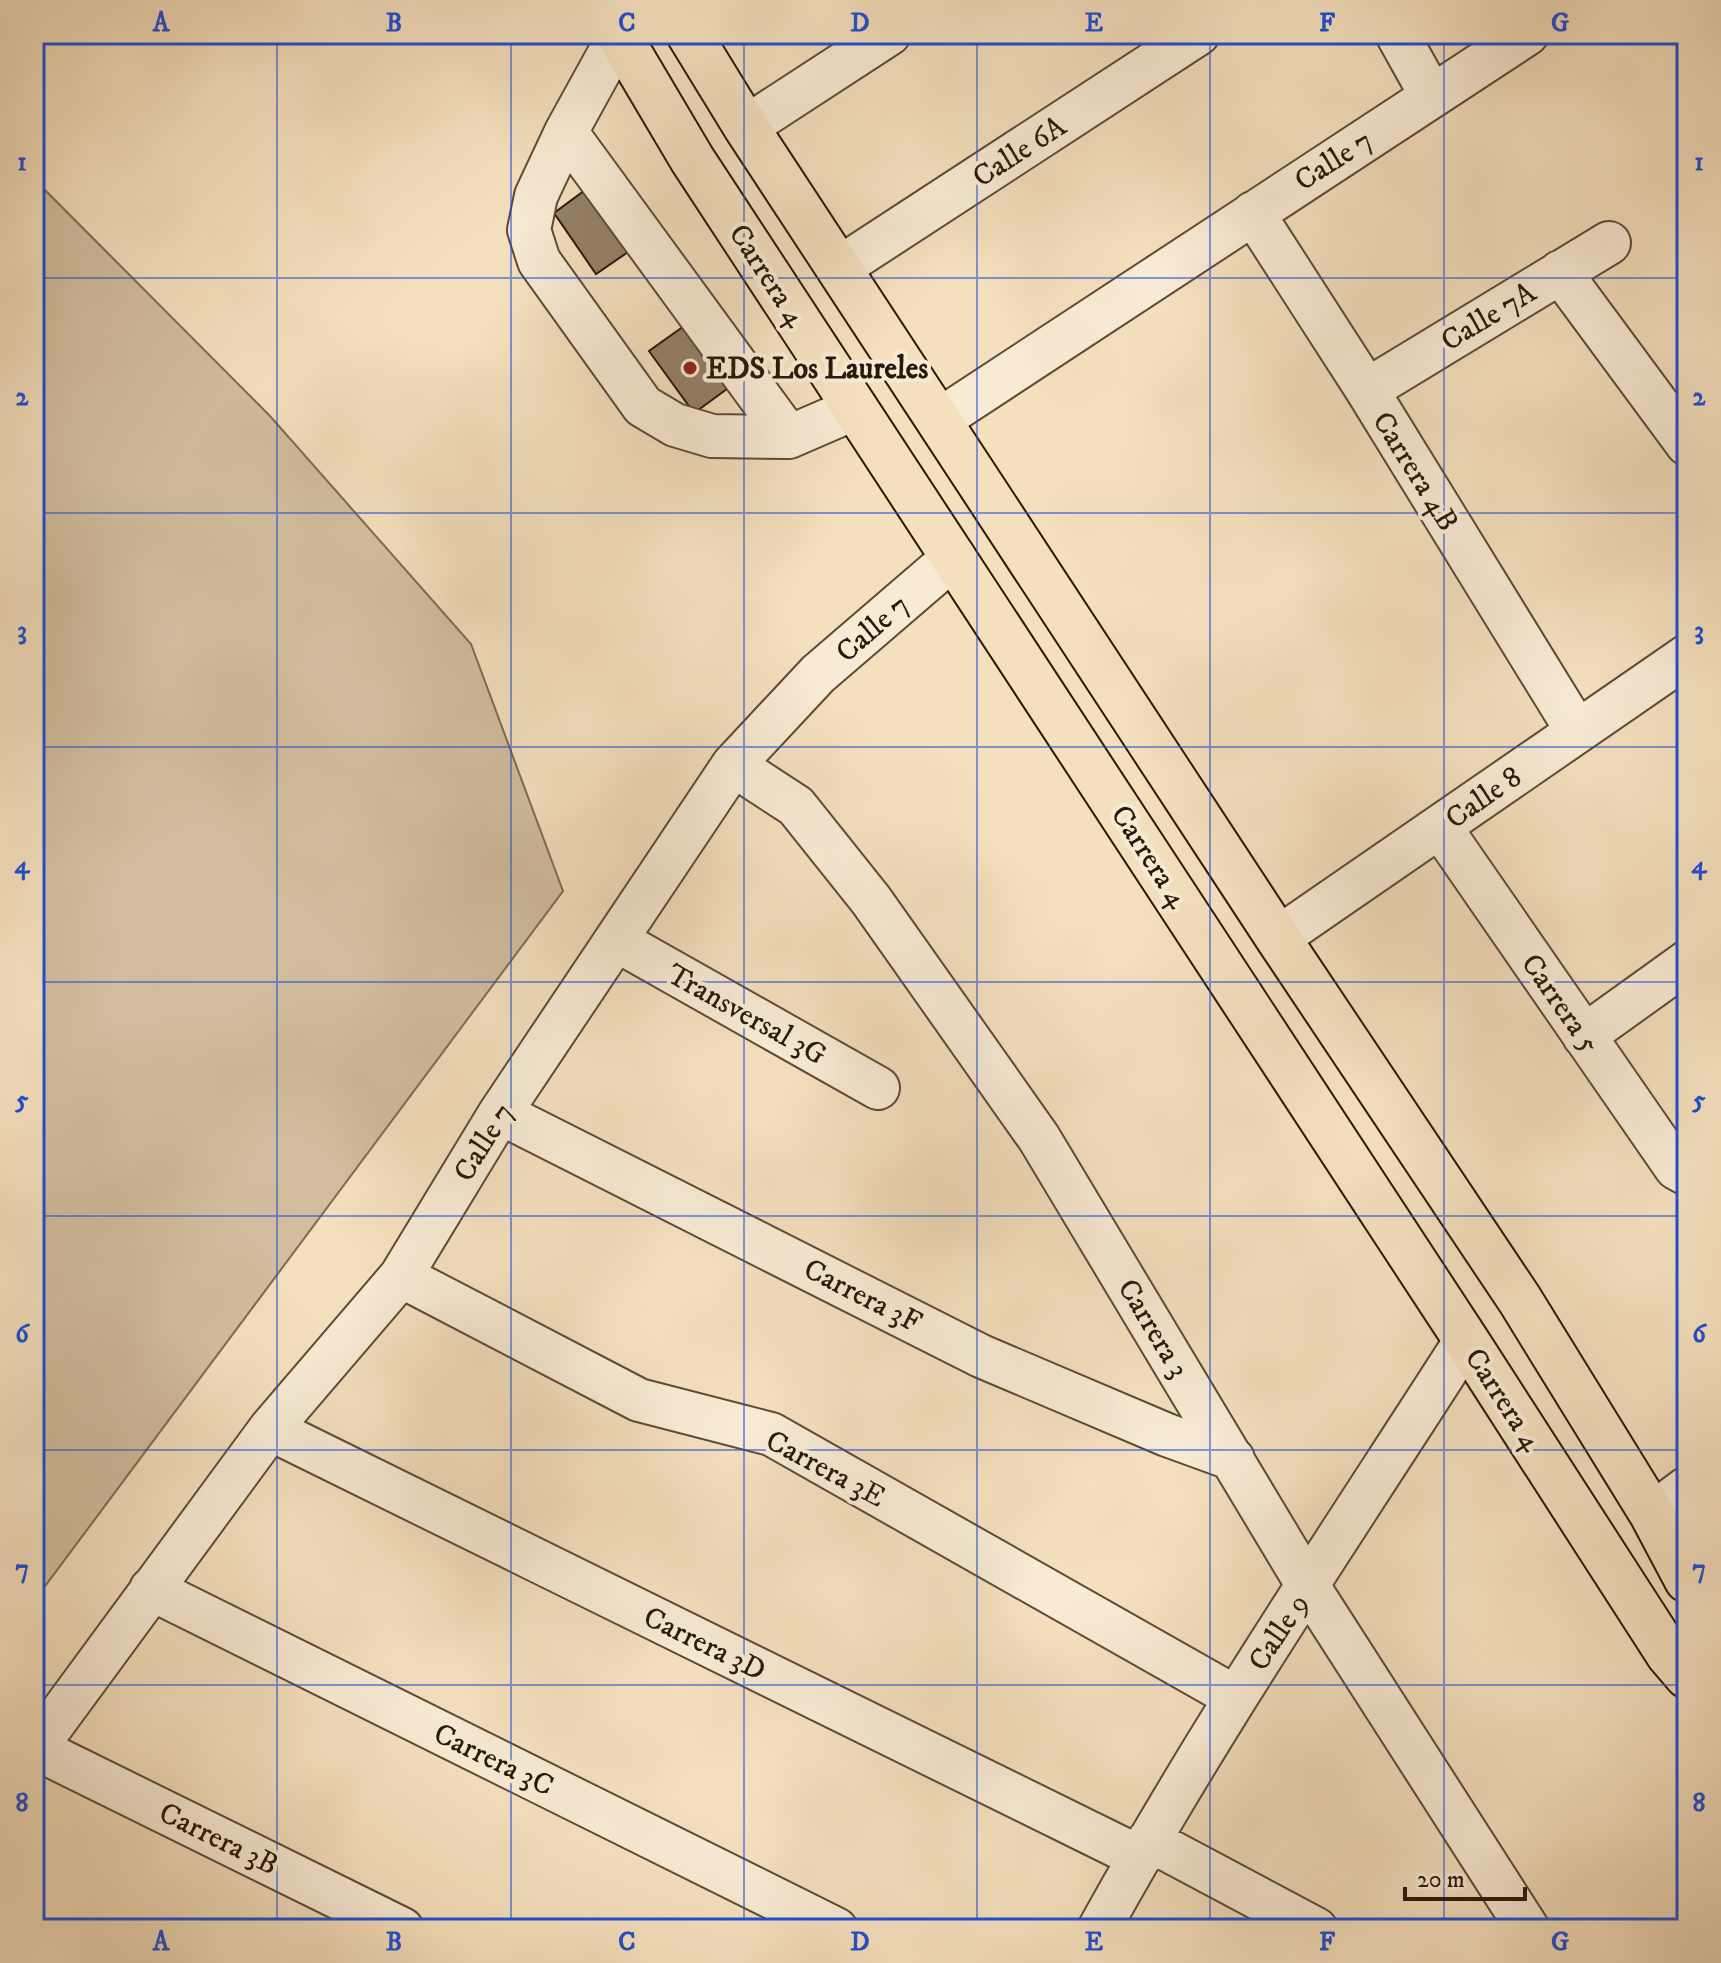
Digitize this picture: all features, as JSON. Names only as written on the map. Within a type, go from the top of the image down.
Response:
[{"type":"main road","name":"Carrera 4","points":[[689,34],[746,127],[1278,938],[1520,1300],[1652,1514],[1687,1580]]},
{"type":"main road","name":"Carrera 4","points":[[619,35],[692,159],[1669,1655],[1687,1676]]},
{"type":"street","points":[[746,127],[889,34]]},
{"type":"street","name":"Calle 6A","points":[[839,268],[1198,34]]},
{"type":"street","points":[[1397,34],[1431,95]]},
{"type":"street","name":"Calle 7","points":[[939,420],[1527,34]]},
{"type":"street","points":[[619,35],[566,132],[536,196],[529,230],[539,261],[643,406],[675,425],[712,436],[789,437],[856,408]]},
{"type":"street","points":[[566,132],[789,437]]},
{"type":"street","name":"Carrera 4B","points":[[1253,213],[1367,390],[1577,731]]},
{"type":"street","name":"Calle 7A","points":[[1367,390],[1609,243]]},
{"type":"street","points":[[1560,272],[1687,444]]},
{"type":"street","name":"Calle 7","points":[[35,1749],[270,1429],[401,1276],[500,1113],[733,765],[818,674],[954,557]]},
{"type":"street","name":"Calle 8","points":[[1278,938],[1687,656]]},
{"type":"street","name":"Carrera 3","points":[[733,765],[796,806],[880,912],[1039,1138],[1308,1586],[1528,1929]]},
{"type":"street","name":"Carrera 5","points":[[1440,827],[1676,1168],[1687,1174]]},
{"type":"street","name":"Transversal 3G","points":[[616,940],[878,1088]]},
{"type":"street","points":[[1584,1036],[1687,962]]},
{"type":"street","name":"Carrera 3F","points":[[500,1113],[981,1356],[1167,1435],[1233,1459]]},
{"type":"street","name":"Carrera 3E","points":[[401,1276],[639,1400],[771,1434],[1235,1697]]},
{"type":"street","name":"Calle 9","points":[[1099,1929],[1235,1697],[1466,1340]]},
{"type":"street","name":"Carrera 3D","points":[[270,1429],[1316,1929]]},
{"type":"street","points":[[1652,1514],[1687,1488]]},
{"type":"street","name":"Carrera 3C","points":[[151,1589],[836,1929]]},
{"type":"street","name":"Carrera 3B","points":[[35,1749],[402,1929]]},
{"type":"shaded area","points":[[34,179],[270,416],[471,644],[563,891],[34,1601]]},
{"type":"building","points":[[588,188],[631,250],[596,274],[554,213]]},
{"type":"building","name":"EDS Los Laureles","points":[[687,324],[731,386],[694,413],[649,351]]},
{"type":"place","name":"EDS Los Laureles","points":[[690,368]]}]
